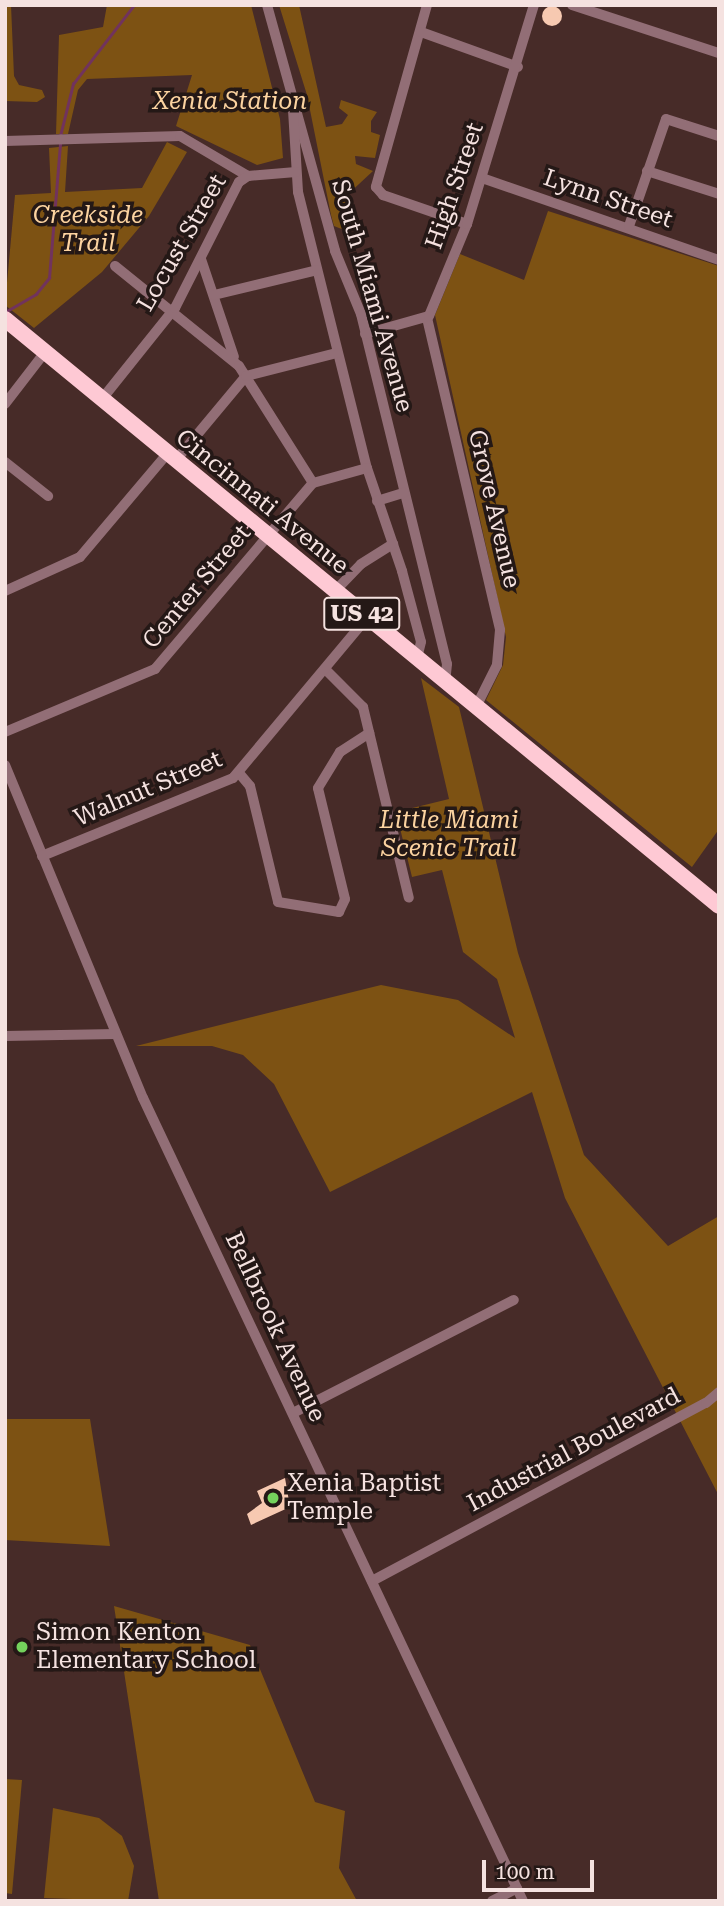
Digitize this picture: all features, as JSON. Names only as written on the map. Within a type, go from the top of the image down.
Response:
[{"type":"highway","name":"Cincinnati Avenue","points":[[6,320],[719,906]]},
{"type":"street","name":"South Miami Avenue","points":[[267,5],[328,227],[365,334],[447,664],[445,682]]},
{"type":"street","points":[[427,5],[376,187],[383,195],[467,223]]},
{"type":"street","name":"High Street","points":[[426,318],[467,223],[518,67],[534,5]]},
{"type":"street","points":[[572,5],[719,53]]},
{"type":"street","points":[[421,33],[518,67]]},
{"type":"street","points":[[293,104],[296,172],[308,234],[367,468],[393,544],[421,642],[417,658]]},
{"type":"street","points":[[629,226],[666,119],[719,136]]},
{"type":"street","points":[[5,141],[180,136],[248,176],[296,172]]},
{"type":"street","points":[[647,171],[719,194]]},
{"type":"street","name":"Locust Street","points":[[102,399],[173,311],[239,182],[248,176]]},
{"type":"street","name":"Lynn Street","points":[[482,178],[629,226],[719,260]]},
{"type":"street","points":[[308,234],[328,227]]},
{"type":"street","points":[[201,259],[214,295],[225,343],[313,482],[367,468]]},
{"type":"street","points":[[115,266],[239,366]]},
{"type":"street","points":[[214,295],[317,270]]},
{"type":"street","points":[[365,334],[426,318]]},
{"type":"street","name":"Grove Avenue","points":[[426,318],[500,630],[497,665],[475,707]]},
{"type":"street","points":[[5,404],[45,352]]},
{"type":"street","points":[[5,591],[80,558],[246,376],[337,353]]},
{"type":"street","points":[[5,462],[48,496]]},
{"type":"street","name":"Center Street","points":[[5,732],[155,669],[313,482]]},
{"type":"street","points":[[377,501],[404,493]]},
{"type":"street","points":[[335,592],[361,564],[393,544]]},
{"type":"street","name":"Walnut Street","points":[[42,856],[239,773],[367,618]]},
{"type":"street","points":[[325,669],[359,700],[410,898]]},
{"type":"street","points":[[239,773],[250,786],[278,902],[339,912],[345,899],[318,788],[340,752],[369,733]]},
{"type":"street","name":"Bellbrook Avenue","points":[[5,765],[116,1034],[523,1901]]},
{"type":"street","points":[[5,1036],[116,1034]]},
{"type":"street","points":[[293,1413],[514,1300]]},
{"type":"street","name":"Industrial Boulevard","points":[[372,1581],[719,1392]]},
{"type":"street","points":[[492,1901],[517,1888]]},
{"type":"green space","points":[[5,5],[11,5],[14,76],[19,85],[42,90],[45,97],[37,102],[5,101]]},
{"type":"green space","name":"Xenia Station","points":[[107,5],[251,5],[280,119],[283,158],[257,165],[176,126],[192,75],[87,79],[78,90],[68,134],[56,134],[59,35],[103,27]]},
{"type":"green space","points":[[279,5],[299,5],[326,127],[342,124],[348,115],[339,108],[341,100],[377,112],[371,121],[371,132],[380,135],[375,158],[355,156],[356,164],[373,171],[345,197],[348,222],[344,230],[334,226],[307,95]]},
{"type":"green space","name":"Creekside Trail","points":[[167,142],[187,152],[149,216],[102,272],[34,328],[5,305],[15,195],[51,193],[49,148],[68,146],[65,192],[142,188]]},
{"type":"green space","points":[[548,211],[719,266],[719,829],[692,867],[486,700],[503,665],[506,637],[435,315],[460,254],[524,280]]},
{"type":"green space","name":"Little Miami Scenic Trail","points":[[421,678],[459,707],[518,953],[584,1155],[668,1246],[719,1216],[719,1496],[565,1198],[532,1092],[330,1192],[274,1084],[243,1055],[212,1046],[136,1046],[381,985],[458,1000],[515,1038],[497,979],[463,952],[442,870],[412,877],[396,812],[449,799]]},
{"type":"green space","points":[[5,1419],[90,1419],[110,1546],[5,1540]]},
{"type":"green space","points":[[114,1606],[250,1645],[315,1802],[345,1811],[339,1868],[357,1901],[159,1901]]},
{"type":"green space","points":[[5,1779],[22,1780],[12,1894],[5,1893]]},
{"type":"green space","points":[[53,1808],[99,1818],[122,1836],[134,1866],[128,1901],[44,1898]]},
{"type":"building","points":[[552,6],[559,9],[562,16],[559,23],[552,26],[545,23],[542,16],[545,9]]},
{"type":"building","name":"Xenia Baptist Temple","points":[[285,1478],[290,1507],[251,1525],[247,1514],[262,1503],[257,1491]]},
{"type":"waterway","points":[[60,136],[73,84],[134,5]]},
{"type":"waterway","points":[[5,312],[36,294],[49,278],[60,143]]},
{"type":"place","name":"Xenia Baptist Temple","points":[[273,1498]]},
{"type":"place","name":"Simon Kenton Elementary School","points":[[22,1647]]}]
